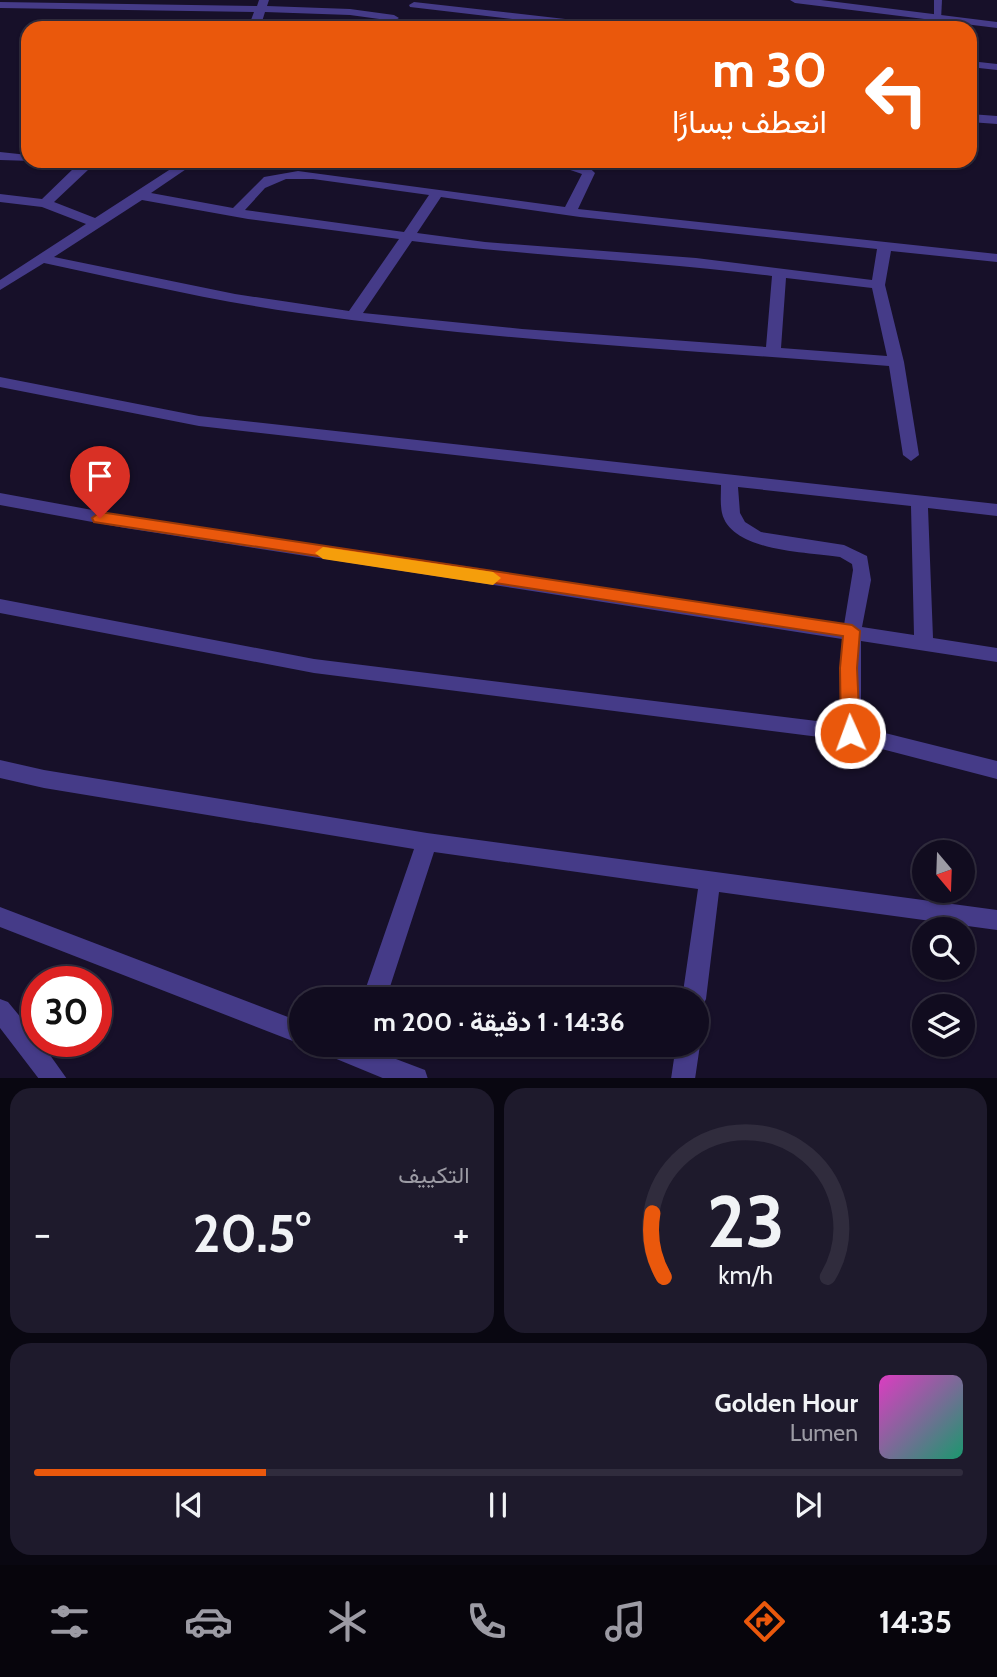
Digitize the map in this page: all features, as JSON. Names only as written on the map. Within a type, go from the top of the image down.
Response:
[{"type":"street","points":[[795,0],[867,5],[963,21]]},
{"type":"street","points":[[390,21],[417,3],[562,21]]},
{"type":"street","points":[[0,5],[261,5],[394,18]]},
{"type":"street","points":[[977,23],[997,25]]},
{"type":"street","points":[[977,65],[997,67]]},
{"type":"street","points":[[977,119],[997,120]]},
{"type":"street","points":[[0,156],[21,158]]},
{"type":"street","points":[[45,203],[82,168]]},
{"type":"street","points":[[1,285],[181,168]]},
{"type":"street","points":[[570,211],[589,173],[583,168]]},
{"type":"street","points":[[236,213],[264,181],[283,174],[313,175],[436,195],[997,258]]},
{"type":"street","points":[[138,195],[236,213],[407,236],[779,272],[878,285]]},
{"type":"street","points":[[353,316],[436,195]]},
{"type":"street","points":[[0,198],[45,203],[97,224]]},
{"type":"street","points":[[885,244],[878,285],[896,362],[911,455]]},
{"type":"street","points":[[44,259],[193,290],[353,316],[773,354],[896,362]]},
{"type":"street","points":[[773,354],[779,272]]},
{"type":"street","points":[[0,382],[199,421],[997,510]]},
{"type":"street","points":[[729,481],[731,514],[739,526],[757,538],[844,551],[861,561],[864,575],[852,631],[849,668],[850,733]]},
{"type":"street","points":[[0,499],[125,523],[852,631],[997,656]]},
{"type":"street","points":[[919,502],[924,643]]},
{"type":"street","points":[[0,606],[314,666],[850,733],[997,770]]},
{"type":"street","points":[[0,769],[44,779],[428,842],[997,920]]},
{"type":"street","points":[[378,987],[428,842]]},
{"type":"street","points":[[696,987],[710,881]]},
{"type":"street","points":[[0,917],[289,1029]]},
{"type":"street","points":[[0,1010],[54,1078]]},
{"type":"street","points":[[371,1057],[414,1078]]},
{"type":"street","points":[[683,1078],[686,1057]]},
{"type":"lane","points":[[938,0],[938,18]]},
{"type":"slow traffic","points":[[323,553],[493,578]]},
{"type":"route","points":[[100,518],[852,631],[849,668],[850,733]]}]
